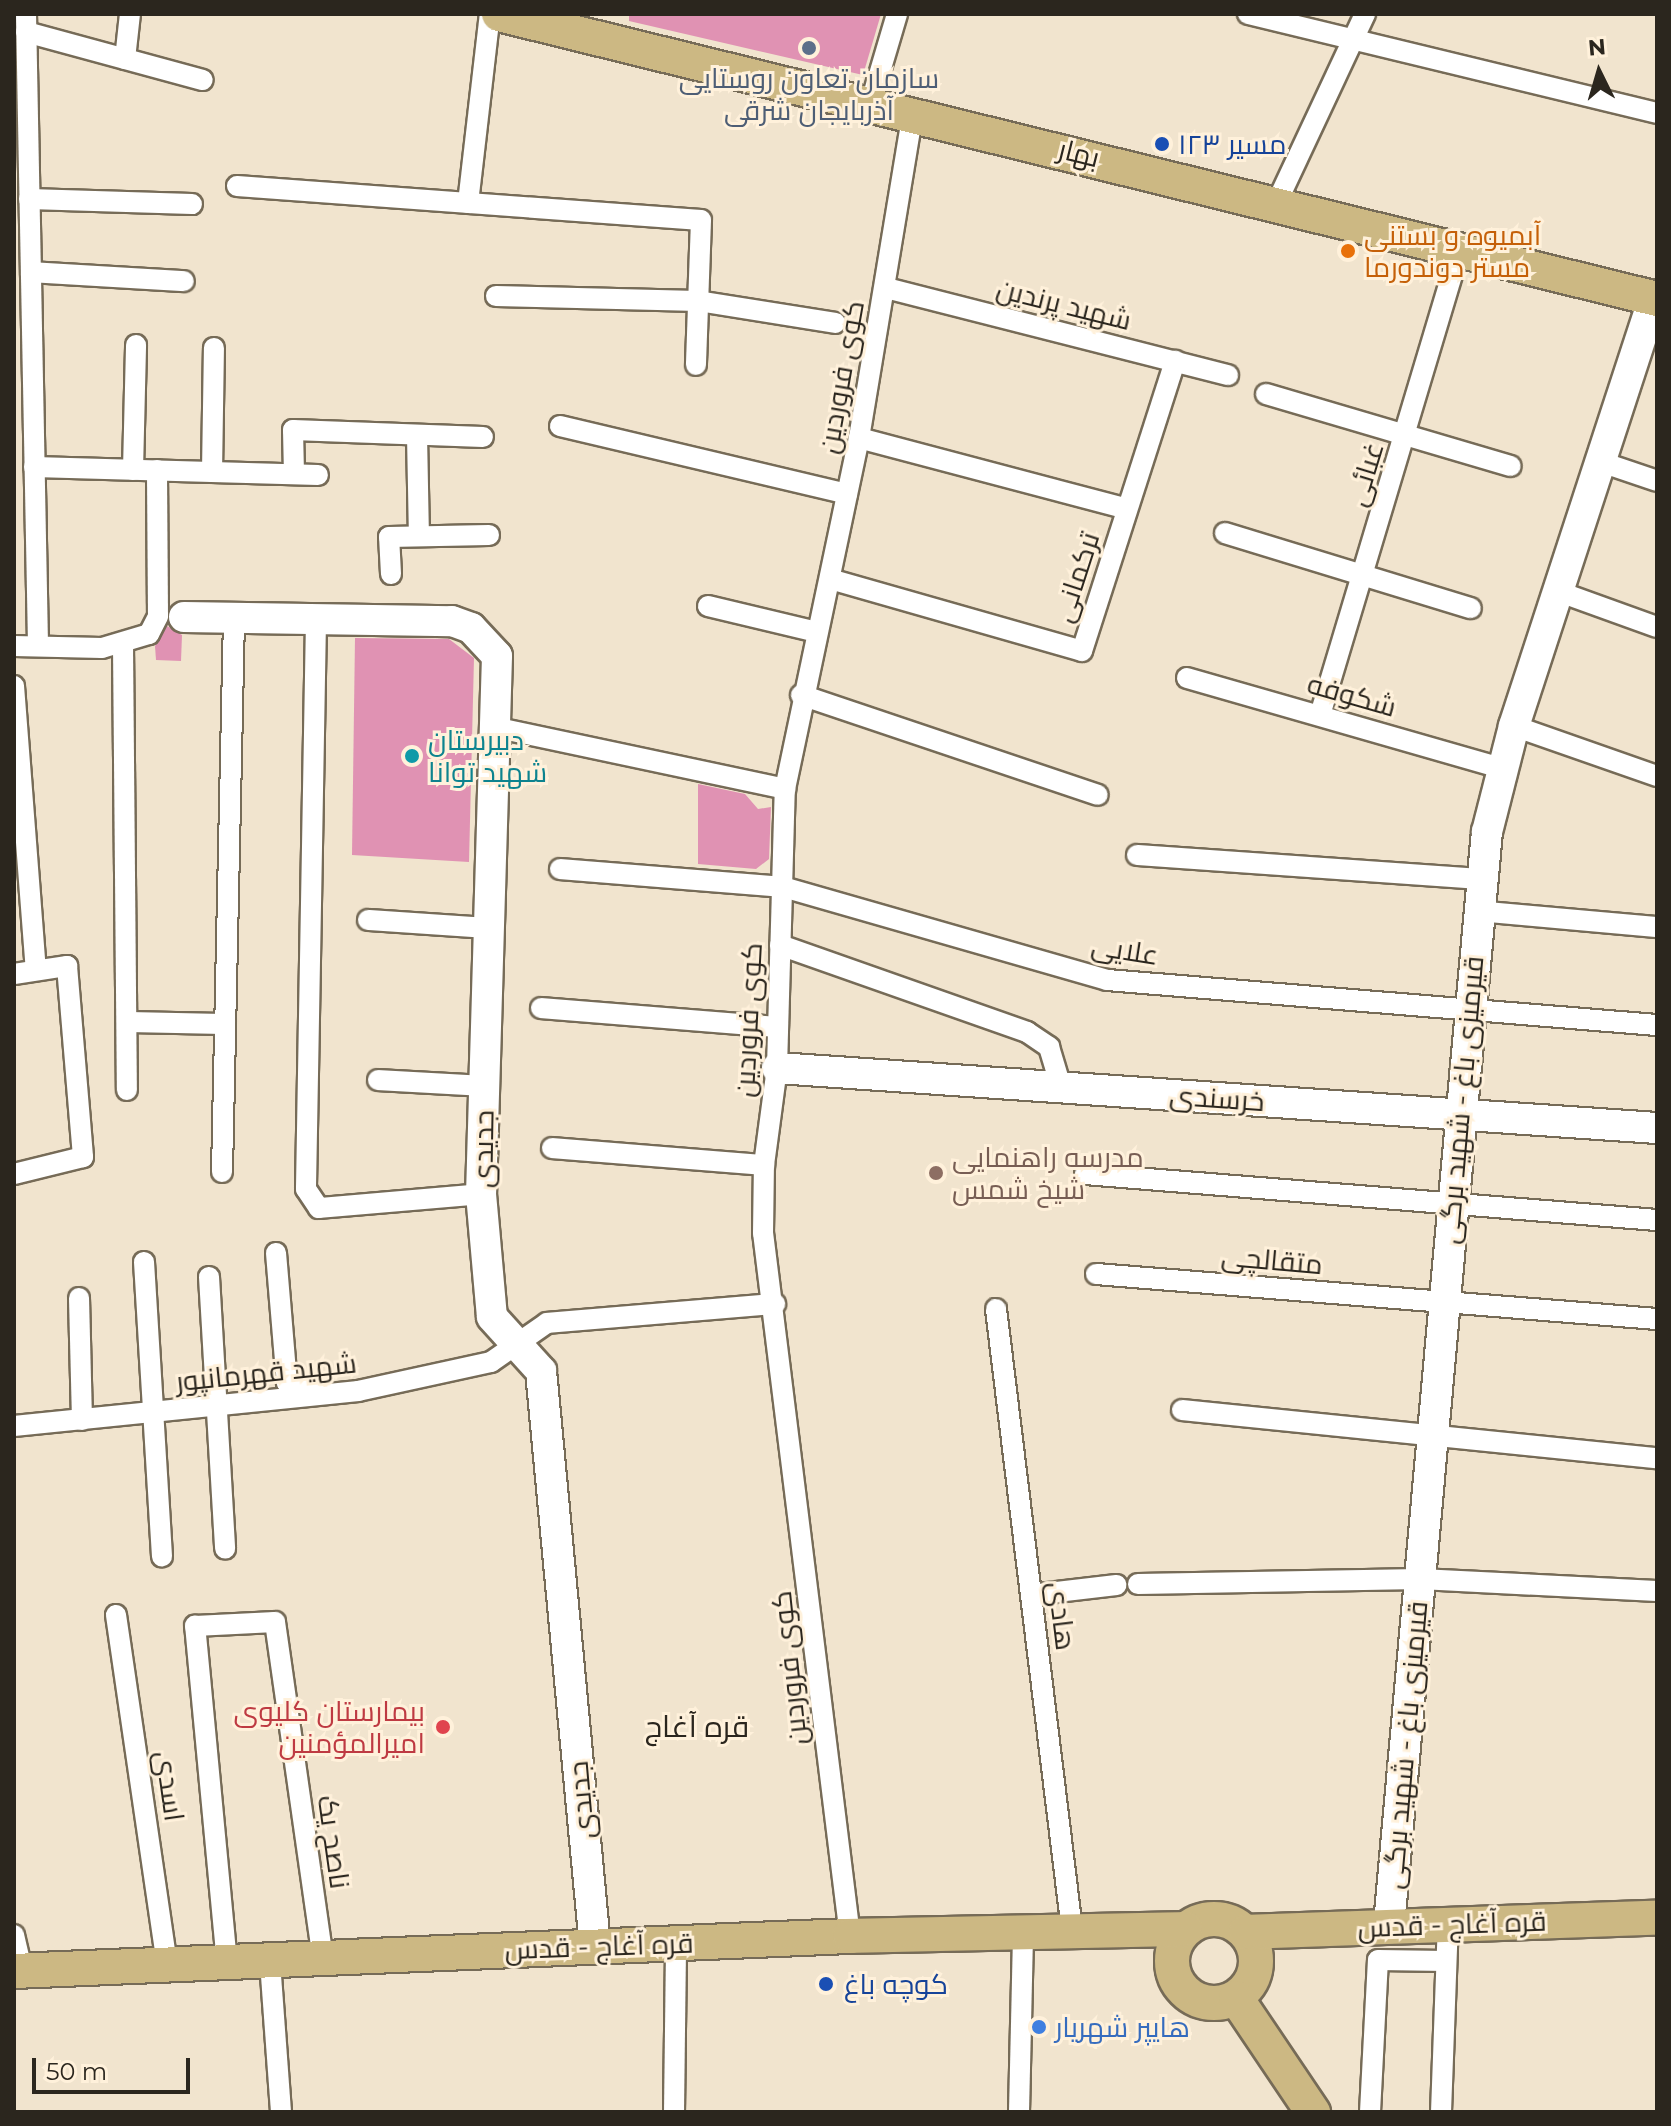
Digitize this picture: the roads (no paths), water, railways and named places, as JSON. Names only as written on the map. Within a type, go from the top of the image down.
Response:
[{"type":"main road","name":"بهار","points":[[499,14],[871,102],[1656,298]]},
{"type":"main road","name":"قره آغاج - قدس","points":[[1246,1932],[1657,1918]]},
{"type":"main road","points":[[1205,1919],[1227,1920],[1246,1932],[1257,1955],[1253,1979],[1236,1998],[1211,2003],[1187,1993],[1173,1974],[1173,1950],[1185,1929],[1205,1919]]},
{"type":"main road","name":"قره آغاج - قدس","points":[[18,1971],[850,1936],[1185,1929]]},
{"type":"main road","points":[[1236,1998],[1313,2112]]},
{"type":"street","points":[[125,59],[130,14]]},
{"type":"street","points":[[468,203],[490,14]]},
{"type":"street","points":[[871,102],[897,14]]},
{"type":"street","points":[[1248,14],[1657,113]]},
{"type":"street","points":[[1277,202],[1365,14]]},
{"type":"street","points":[[38,646],[34,467],[23,382],[31,272],[26,23],[125,59],[203,80]]},
{"type":"street","name":"کوی فروردین","points":[[850,1936],[775,1304],[763,1233],[764,1165],[777,1068],[785,789],[801,695],[830,579],[859,438],[913,113]]},
{"type":"street","points":[[237,186],[701,220],[696,365]]},
{"type":"street","points":[[29,199],[192,204]]},
{"type":"street","name":"غبائی","points":[[1320,715],[1460,249]]},
{"type":"street","points":[[31,272],[184,281]]},
{"type":"street","name":"شهید پرندین","points":[[886,288],[1228,375]]},
{"type":"street","points":[[496,296],[698,301],[835,323]]},
{"type":"street","name":"قیرمیزی باغ - شهید برگی","points":[[1389,1925],[1481,879],[1501,768],[1598,461],[1656,298]]},
{"type":"street","points":[[133,470],[136,345]]},
{"type":"street","points":[[212,472],[214,348]]},
{"type":"street","name":"ترکمانی","points":[[830,579],[1082,651],[1175,361]]},
{"type":"street","points":[[1266,394],[1511,466]]},
{"type":"street","points":[[560,426],[847,494]]},
{"type":"street","points":[[294,474],[293,430],[483,437]]},
{"type":"street","points":[[417,435],[419,536]]},
{"type":"street","points":[[859,438],[1127,509]]},
{"type":"street","points":[[1598,461],[1657,481]]},
{"type":"street","points":[[34,467],[318,475]]},
{"type":"street","points":[[14,646],[113,647],[149,634],[171,616],[157,470]]},
{"type":"street","points":[[14,507],[35,507]]},
{"type":"street","points":[[1225,533],[1471,608]]},
{"type":"street","points":[[391,574],[389,537],[489,535]]},
{"type":"street","points":[[1557,591],[1657,627]]},
{"type":"street","points":[[708,606],[817,632]]},
{"type":"street","name":"جدیدی","points":[[171,616],[452,621],[471,628],[497,656],[481,1194],[492,1317],[541,1371],[595,1946]]},
{"type":"street","points":[[222,1172],[234,618]]},
{"type":"street","points":[[316,620],[306,1189],[319,1208],[481,1194]]},
{"type":"street","points":[[113,647],[127,1090]]},
{"type":"street","name":"شکوفه","points":[[1187,678],[1501,768]]},
{"type":"street","points":[[14,686],[36,969]]},
{"type":"street","points":[[801,695],[1098,795]]},
{"type":"street","points":[[1514,726],[1657,776]]},
{"type":"street","points":[[494,727],[785,789]]},
{"type":"street","points":[[1137,855],[1481,879]]},
{"type":"street","name":"علایی","points":[[560,869],[783,887],[1107,980],[1657,1025]]},
{"type":"street","points":[[1477,911],[1657,927]]},
{"type":"street","points":[[368,920],[489,928]]},
{"type":"street","points":[[780,945],[1027,1032],[1049,1047],[1061,1087]]},
{"type":"street","points":[[14,974],[67,966],[83,1157],[14,1174]]},
{"type":"street","points":[[541,1008],[776,1027]]},
{"type":"street","points":[[127,1022],[225,1024]]},
{"type":"street","name":"خرسندی","points":[[777,1068],[1657,1128]]},
{"type":"street","points":[[378,1080],[484,1086]]},
{"type":"street","points":[[552,1148],[764,1165]]},
{"type":"street","points":[[1085,1174],[1657,1220]]},
{"type":"street","points":[[276,1253],[287,1383],[319,1395]]},
{"type":"street","points":[[144,1262],[149,1413],[162,1556]]},
{"type":"street","name":"متقالچی","points":[[1096,1274],[1657,1319]]},
{"type":"street","points":[[209,1277],[225,1549]]},
{"type":"street","points":[[79,1298],[82,1420]]},
{"type":"street","name":"شهید قهرمانپور","points":[[14,1426],[319,1395],[491,1362],[547,1323],[775,1304]]},
{"type":"street","name":"هادی","points":[[996,1309],[1072,1930]]},
{"type":"street","points":[[1182,1410],[1430,1440],[1657,1458]]},
{"type":"street","points":[[1138,1584],[1420,1579],[1657,1591]]},
{"type":"street","points":[[1031,1595],[1116,1585]]},
{"type":"street","name":"اسدی","points":[[116,1615],[167,1966]]},
{"type":"street","name":"ناصح یک","points":[[227,1963],[195,1626],[275,1622],[323,1959]]},
{"type":"street","points":[[1441,2112],[1448,1924]]},
{"type":"street","points":[[1019,2112],[1023,1931]]},
{"type":"street","points":[[14,1935],[18,1971]]},
{"type":"street","points":[[674,2112],[676,1943]]},
{"type":"street","points":[[1370,2112],[1378,1960],[1446,1961]]},
{"type":"street","points":[[270,1962],[281,2112]]},
{"type":"place","name":"سازمان تعاون روستایی آذربایجان شرقی","points":[[809,48]]},
{"type":"place","name":"مسیر ۱۲۳","points":[[1162,144]]},
{"type":"place","name":"آبمیوه و بستنی مستر دوندورما","points":[[1348,251]]},
{"type":"place","name":"دبیرستان شهید توانا","points":[[412,756]]},
{"type":"place","name":"مدرسه راهنمایی شیخ شمس","points":[[936,1173]]},
{"type":"place","name":"بیمارستان کلیوی امیرالمؤمنین","points":[[443,1727]]},
{"type":"place","name":"کوچه باغ","points":[[826,1984]]},
{"type":"place","name":"هایپر شهریار","points":[[1039,2027]]},
{"type":"district","name":"قره آغاج","points":[[697,1727]]}]
